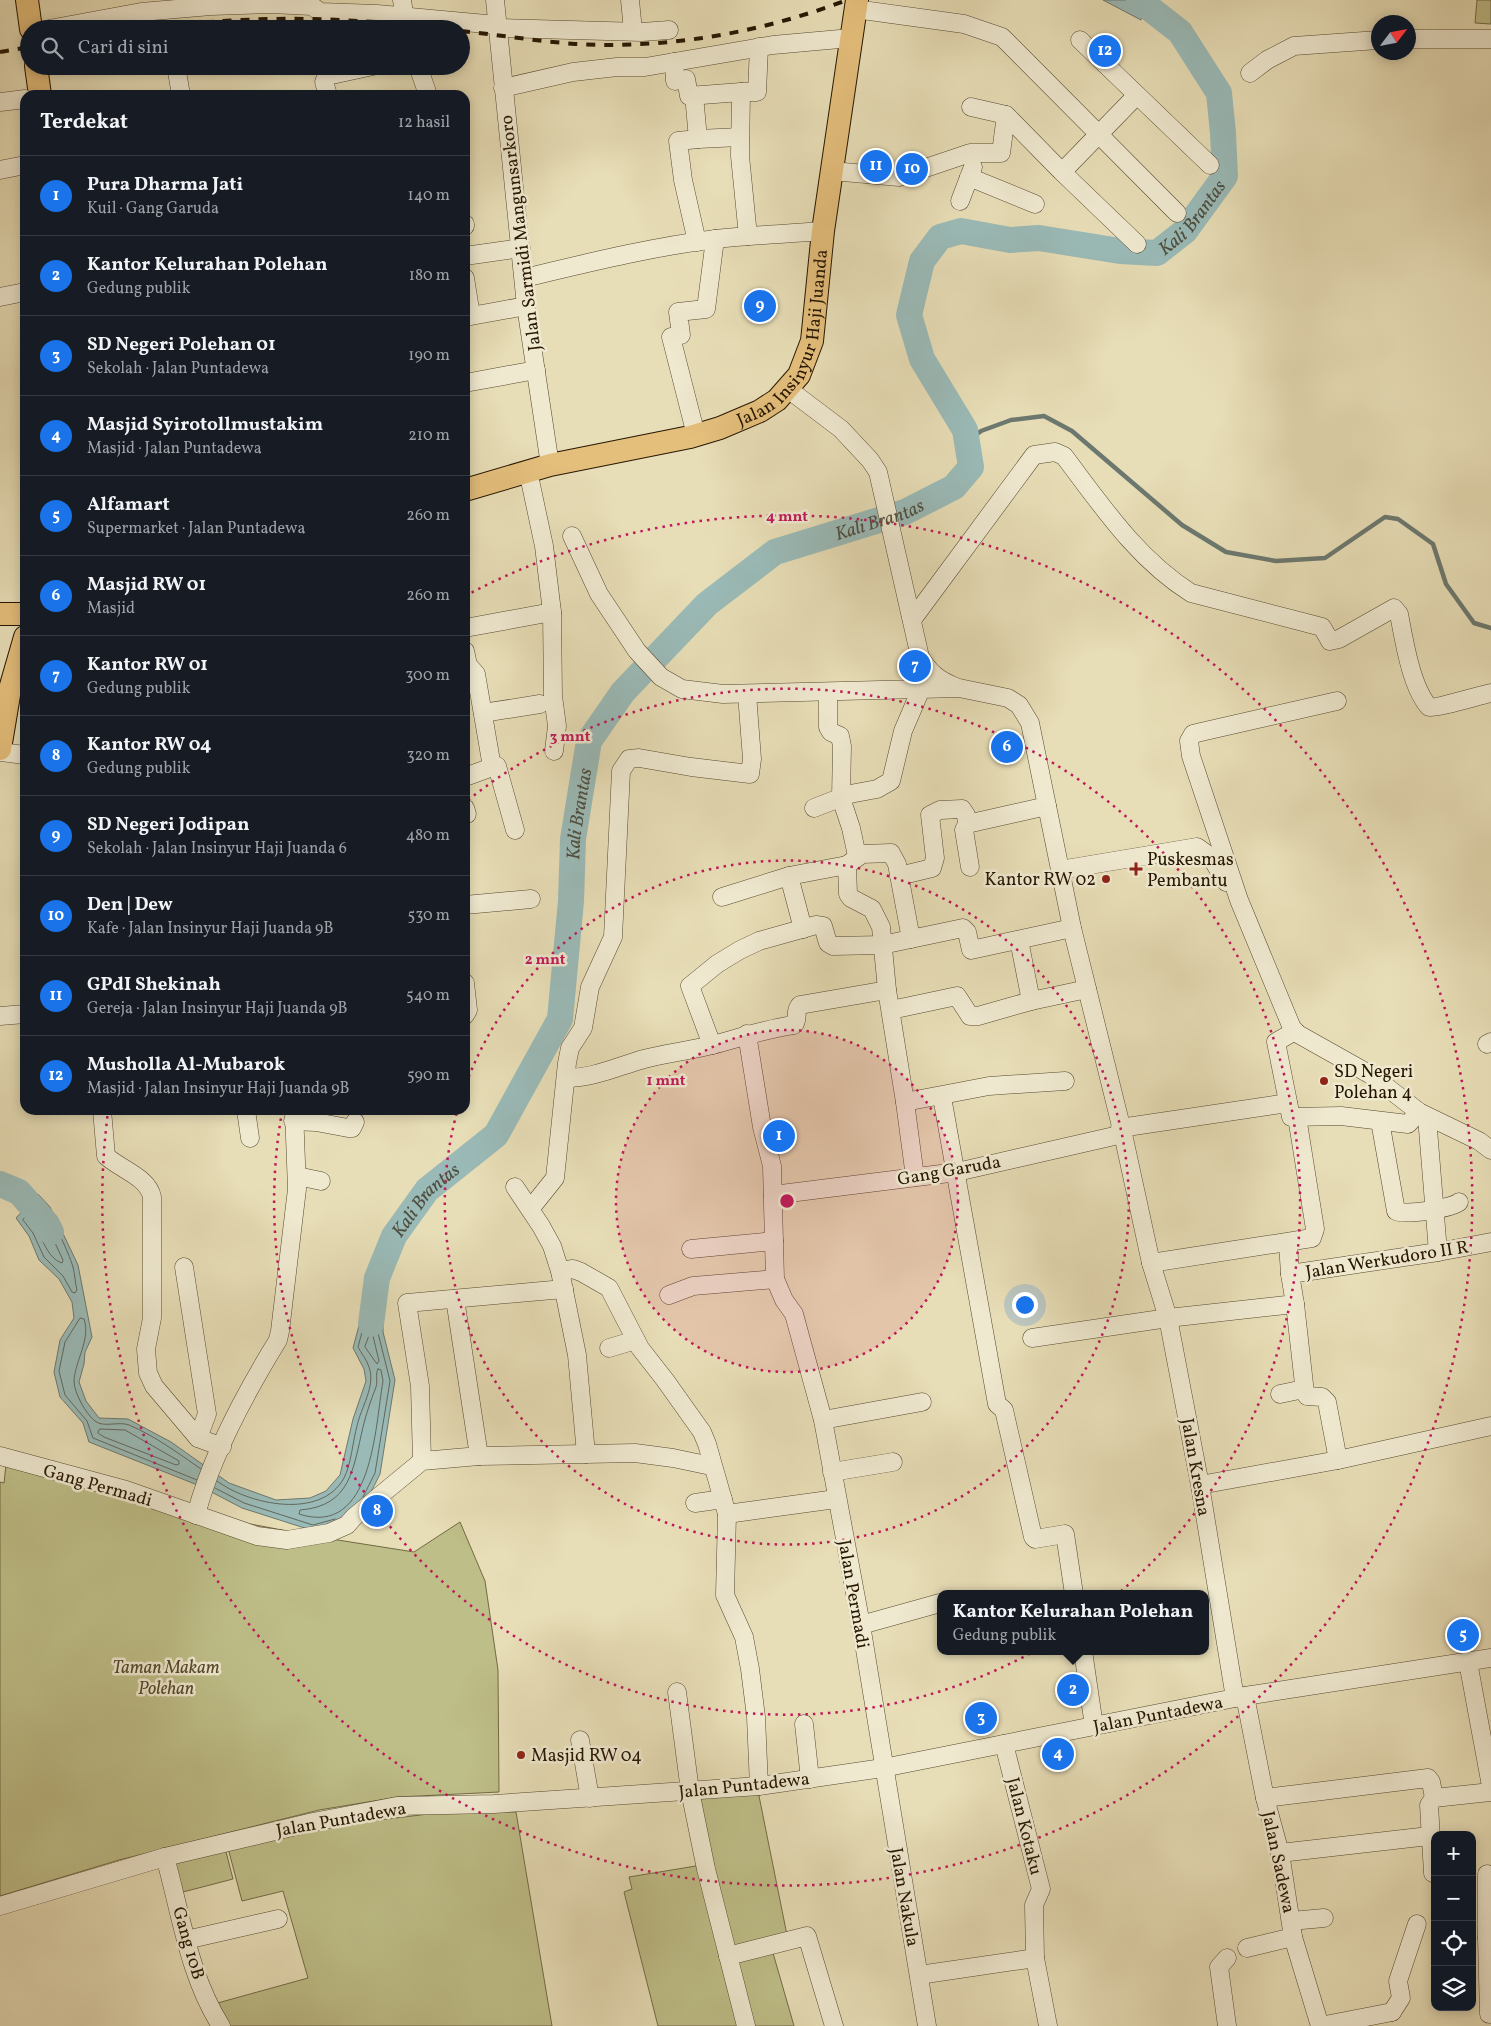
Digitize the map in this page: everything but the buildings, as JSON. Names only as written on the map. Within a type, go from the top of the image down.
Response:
[{"type":"main road","points":[[27,0],[30,20]]},
{"type":"main road","name":"Jalan Insinyur Haji Juanda","points":[[470,488],[550,465],[696,435],[760,411],[777,400],[788,389],[804,367],[812,341],[823,231],[856,4]]},
{"type":"main road","points":[[37,75],[39,90]]},
{"type":"main road","points":[[0,614],[20,614]]},
{"type":"main road","points":[[0,751],[10,689],[20,654]]},
{"type":"street","name":"Jalan Sarmidi Mangunsarkoro","points":[[495,0],[526,306],[550,465]]},
{"type":"street","points":[[630,0],[633,31]]},
{"type":"street","points":[[90,20],[156,5],[271,2],[312,6],[320,12],[404,15],[443,20]]},
{"type":"street","points":[[856,4],[964,24],[1002,37],[1177,213]]},
{"type":"street","points":[[470,24],[497,27],[633,31],[669,30]]},
{"type":"street","points":[[503,88],[573,72],[617,66],[645,67],[759,47],[851,38]]},
{"type":"street","points":[[1416,39],[1491,39]]},
{"type":"street","points":[[1080,40],[1210,165]]},
{"type":"street","points":[[1250,73],[1267,60],[1294,46],[1371,40]]},
{"type":"street","points":[[674,62],[675,82],[686,79],[689,96],[757,92],[759,47]]},
{"type":"street","points":[[178,75],[180,90]]},
{"type":"street","points":[[326,75],[324,82],[326,90]]},
{"type":"street","points":[[421,75],[426,90]]},
{"type":"street","points":[[741,92],[740,156],[748,236]]},
{"type":"street","points":[[694,96],[698,139]]},
{"type":"street","points":[[1062,172],[1137,96]]},
{"type":"street","points":[[0,102],[20,100]]},
{"type":"street","points":[[971,107],[1006,115],[1137,244]]},
{"type":"street","points":[[832,172],[899,177],[970,153],[1001,153],[1006,115]]},
{"type":"street","points":[[697,242],[682,180],[678,142],[740,137]]},
{"type":"street","points":[[960,201],[978,153]]},
{"type":"street","points":[[0,170],[20,166]]},
{"type":"street","points":[[969,177],[1035,204]]},
{"type":"street","points":[[524,278],[605,258],[715,239],[823,231]]},
{"type":"street","points":[[696,435],[672,338],[682,335],[678,312],[706,309],[715,239]]},
{"type":"street","points":[[470,255],[521,248]]},
{"type":"street","points":[[0,297],[20,293]]},
{"type":"street","points":[[470,316],[526,306]]},
{"type":"street","points":[[470,382],[536,370]]},
{"type":"street","points":[[788,389],[841,430],[870,460],[878,472],[920,657],[928,671],[939,681],[959,688]]},
{"type":"street","points":[[912,620],[1034,455],[1055,452],[1064,456],[1135,548],[1191,593],[1322,627],[1330,641],[1394,608],[1399,614],[1416,683],[1429,707],[1438,708],[1460,699],[1491,693]]},
{"type":"street","points":[[528,471],[544,546],[552,612],[553,696],[557,726],[554,751]]},
{"type":"street","points":[[572,536],[599,594],[637,651],[661,677],[691,692],[747,694],[959,688]]},
{"type":"street","points":[[470,627],[552,612]]},
{"type":"street","points":[[470,667],[476,674],[492,767]]},
{"type":"street","name":"Jalan Kresna","points":[[959,688],[1003,696],[1019,705],[1030,723],[1072,928],[1151,1263],[1168,1318],[1240,1697]]},
{"type":"street","points":[[814,808],[850,794],[877,789],[891,782],[903,731],[920,689]]},
{"type":"street","points":[[828,692],[828,727],[831,732],[840,736],[842,746],[841,798],[851,828],[852,860],[848,894],[851,898],[872,909],[878,916],[914,1177]]},
{"type":"street","points":[[531,1208],[555,1178],[570,1048],[583,1028],[590,987],[613,937],[621,771],[629,759],[639,758],[691,768],[750,774],[752,759],[747,694]]},
{"type":"street","points":[[1337,701],[1193,734],[1189,741],[1191,756],[1239,900],[1295,1031],[1371,1076],[1423,1115],[1487,1143]]},
{"type":"street","points":[[483,714],[540,704]]},
{"type":"street","points":[[0,751],[20,754]]},
{"type":"street","points":[[470,775],[497,766],[515,830]]},
{"type":"street","points":[[967,824],[1047,806]]},
{"type":"street","points":[[898,876],[932,868],[935,864],[930,818],[933,813],[940,810],[962,809],[966,815],[967,824],[964,830],[970,868]]},
{"type":"street","points":[[1060,870],[1197,847],[1211,857],[1239,900]]},
{"type":"street","points":[[722,898],[789,876],[852,860],[891,853],[897,864],[911,939]]},
{"type":"street","points":[[789,876],[802,929]]},
{"type":"street","points":[[470,905],[531,899]]},
{"type":"street","points":[[712,1045],[690,990],[692,983],[740,950],[759,941],[816,925],[823,926],[830,946],[882,945],[963,928],[967,932],[970,950],[1072,928]]},
{"type":"street","points":[[1018,940],[1031,1001]]},
{"type":"street","points":[[891,1010],[957,996],[970,1016],[978,1016],[1031,1001],[1087,989]]},
{"type":"street","points":[[566,1078],[584,1078],[643,1060],[712,1045],[747,1034],[794,1025],[798,1007],[804,1004],[887,990]]},
{"type":"street","points":[[0,1016],[20,1014]]},
{"type":"street","points":[[1151,1263],[1312,1238],[1315,1229],[1293,1110],[1276,1042],[1295,1031]]},
{"type":"street","points":[[668,1295],[693,1286],[775,1279],[772,1166],[762,1127],[747,1034]]},
{"type":"street","points":[[905,1102],[942,1097],[989,1086],[1065,1081]]},
{"type":"street","points":[[942,1097],[957,1172],[997,1405],[1003,1409],[1031,1533],[1035,1539],[1064,1534],[1073,1590]]},
{"type":"street","name":"Gang Garuda","points":[[773,1195],[957,1172],[1121,1131],[1293,1110],[1408,1124],[1423,1115]]},
{"type":"street","points":[[102,1115],[106,1156],[149,1187],[152,1197],[152,1318],[146,1348],[148,1373],[154,1386],[198,1438],[222,1447]]},
{"type":"street","points":[[247,1115],[250,1138]]},
{"type":"street","points":[[196,1516],[201,1493],[222,1447],[239,1411],[278,1340],[284,1313],[297,1176],[293,1115],[316,1122],[348,1128],[352,1128],[354,1122]]},
{"type":"street","points":[[1423,1115],[1438,1252]]},
{"type":"street","points":[[1380,1121],[1396,1211],[1402,1213],[1433,1209],[1454,1205],[1459,1202]]},
{"type":"street","points":[[297,1176],[321,1181]]},
{"type":"street","points":[[515,1186],[531,1208],[552,1246],[560,1271],[577,1355],[586,1454]]},
{"type":"street","points":[[691,1249],[774,1241]]},
{"type":"street","name":"Jalan Werkudoro II R","points":[[1032,1338],[1168,1318],[1295,1304],[1290,1274],[1438,1252],[1491,1242]]},
{"type":"street","points":[[1288,1243],[1290,1274]]},
{"type":"street","points":[[184,1268],[207,1414],[198,1438]]},
{"type":"street","points":[[560,1271],[573,1269],[609,1288],[636,1340],[702,1432],[725,1506],[725,1595],[744,1637],[750,1669],[756,1717],[759,1786]]},
{"type":"street","name":"Jalan Permadi","points":[[775,1279],[784,1300],[794,1314],[823,1420],[860,1625],[883,1768]]},
{"type":"street","points":[[564,1289],[407,1303],[420,1386],[422,1461],[479,1456],[635,1454],[673,1458],[711,1466]]},
{"type":"street","points":[[455,1299],[479,1456]]},
{"type":"street","points":[[1295,1304],[1304,1389],[1307,1396],[1322,1397],[1327,1402],[1338,1460]]},
{"type":"street","points":[[609,1348],[636,1340]]},
{"type":"street","points":[[1280,1394],[1304,1389]]},
{"type":"street","points":[[823,1420],[922,1402]]},
{"type":"street","points":[[1200,1485],[1338,1460],[1491,1426]]},
{"type":"street","name":"Gang Permadi","points":[[0,1456],[126,1490],[257,1536],[287,1540],[330,1533],[347,1525],[354,1517],[422,1461]]},
{"type":"street","points":[[832,1472],[893,1462]]},
{"type":"street","points":[[695,1503],[725,1506],[836,1499]]},
{"type":"street","points":[[860,1625],[937,1603]]},
{"type":"street","points":[[1084,1655],[1094,1726]]},
{"type":"street","name":"Jalan Puntadewa","points":[[0,1906],[166,1857],[314,1822],[397,1806],[494,1804],[759,1786],[883,1768],[1240,1697],[1491,1658]]},
{"type":"street","points":[[1468,1662],[1491,1786]]},
{"type":"street","points":[[677,1692],[690,1791],[706,1869],[746,2026]]},
{"type":"street","name":"Jalan Sadewa","points":[[1240,1697],[1280,1853],[1292,1929],[1320,2026],[1393,2019]]},
{"type":"street","points":[[804,1724],[810,1779]]},
{"type":"street","points":[[580,1740],[590,1798]]},
{"type":"street","name":"Jalan Kotaku","points":[[1004,1744],[1041,1889],[1034,1905],[1035,1958],[1048,2026]]},
{"type":"street","name":"Jalan Nakula","points":[[883,1768],[928,2026]]},
{"type":"street","points":[[1265,1798],[1390,1783],[1421,1777],[1428,1778],[1431,1782],[1434,1798],[1427,1810],[1431,1854]]},
{"type":"street","points":[[1434,1798],[1491,1792]]},
{"type":"street","points":[[1280,1853],[1429,1836]]},
{"type":"street","name":"Gang 10B","points":[[166,1857],[186,1940],[210,2009],[221,2026]]},
{"type":"street","points":[[1483,1874],[1489,1939],[1489,2014]]},
{"type":"street","points":[[1246,1948],[1324,1918]]},
{"type":"street","points":[[186,1940],[278,1919]]},
{"type":"street","points":[[1393,2019],[1401,1998],[1398,1981],[1417,1924]]},
{"type":"street","points":[[728,1956],[807,1936],[834,2026]]},
{"type":"street","points":[[919,1975],[1035,1958]]},
{"type":"street","points":[[1227,1958],[1219,1967],[1227,2026]]},
{"type":"green space","points":[[1477,0],[1491,0],[1491,24],[1475,23]]},
{"type":"green space","name":"Taman Makam Polehan","points":[[7,1455],[170,1509],[325,1538],[414,1552],[460,1522],[485,1581],[498,1670],[499,1792],[398,1797],[319,1810],[119,1860],[0,1896],[0,1482],[4,1483]]},
{"type":"green space","points":[[758,1791],[788,1940],[771,1946],[794,2026],[658,2026],[624,1892],[632,1889],[629,1877],[708,1864],[694,1797]]},
{"type":"green space","points":[[445,1812],[516,1812],[552,2026],[225,2026],[214,2004],[308,1978],[283,1891],[242,1901],[228,1848],[322,1827]]},
{"type":"green space","points":[[225,1848],[233,1879],[183,1892],[175,1862]]},
{"type":"water","points":[[1103,0],[1148,0],[1141,20]]},
{"type":"water","points":[[38,1194],[50,1207],[78,1265],[92,1337],[85,1352],[79,1382],[86,1401],[99,1418],[128,1419],[171,1442],[229,1483],[276,1500],[310,1498],[326,1491],[340,1475],[353,1419],[366,1381],[364,1369],[353,1348],[369,1288],[384,1288],[383,1332],[395,1380],[380,1474],[364,1506],[346,1522],[314,1531],[242,1508],[200,1486],[89,1442],[83,1423],[60,1397],[54,1372],[60,1340],[74,1318],[72,1302],[59,1279],[39,1260],[29,1236],[16,1218]]},
{"type":"waterway","name":"Kali Brantas","points":[[371,1324],[377,1278],[394,1236],[427,1190],[496,1135],[560,1019],[571,901],[573,839],[589,741],[623,692],[707,604],[775,552],[905,512],[954,487],[971,467],[965,430],[922,359],[909,315],[922,261],[940,237],[961,231],[1010,240],[1039,238],[1120,251],[1157,253],[1185,231],[1225,176],[1219,93],[1180,32],[1139,0]]},
{"type":"waterway","points":[[967,442],[981,431],[1011,420],[1044,416],[1072,431],[1182,525],[1226,552],[1276,561],[1325,558],[1385,517],[1398,519],[1433,544],[1446,584],[1474,623],[1491,628]]},
{"type":"waterway","name":"Kali Brantas","points":[[0,1184],[19,1192],[47,1224],[51,1232]]},
{"type":"railway","points":[[470,32],[575,44],[644,44],[679,41],[747,30],[781,22],[847,0]]},
{"type":"railway","points":[[242,20],[335,20]]},
{"type":"railway","points":[[0,52],[20,49]]},
{"type":"place","name":"Musholla Al-Mubarok","points":[[1105,51]]},
{"type":"place","name":"GPdI Shekinah","points":[[876,166]]},
{"type":"place","name":"Den | Dew","points":[[912,169]]},
{"type":"place","name":"SD Negeri Jodipan","points":[[760,306]]},
{"type":"place","name":"Kantor RW 01","points":[[915,666]]},
{"type":"place","name":"Masjid RW 01","points":[[1007,747]]},
{"type":"place","name":"Puskesmas Pembantu","points":[[1136,869]]},
{"type":"place","name":"Kantor RW 02","points":[[1106,879]]},
{"type":"place","name":"SD Negeri Polehan 4","points":[[1324,1081]]},
{"type":"place","name":"Pura Dharma Jati","points":[[779,1136]]},
{"type":"place","name":"Kantor RW 04","points":[[377,1511]]},
{"type":"place","name":"Alfamart","points":[[1463,1635]]},
{"type":"place","name":"Kantor Kelurahan Polehan","points":[[1073,1690]]},
{"type":"place","name":"SD Negeri Polehan 01","points":[[981,1718]]},
{"type":"place","name":"Masjid Syirotollmustakim","points":[[1058,1754]]},
{"type":"place","name":"Masjid RW 04","points":[[521,1755]]}]
